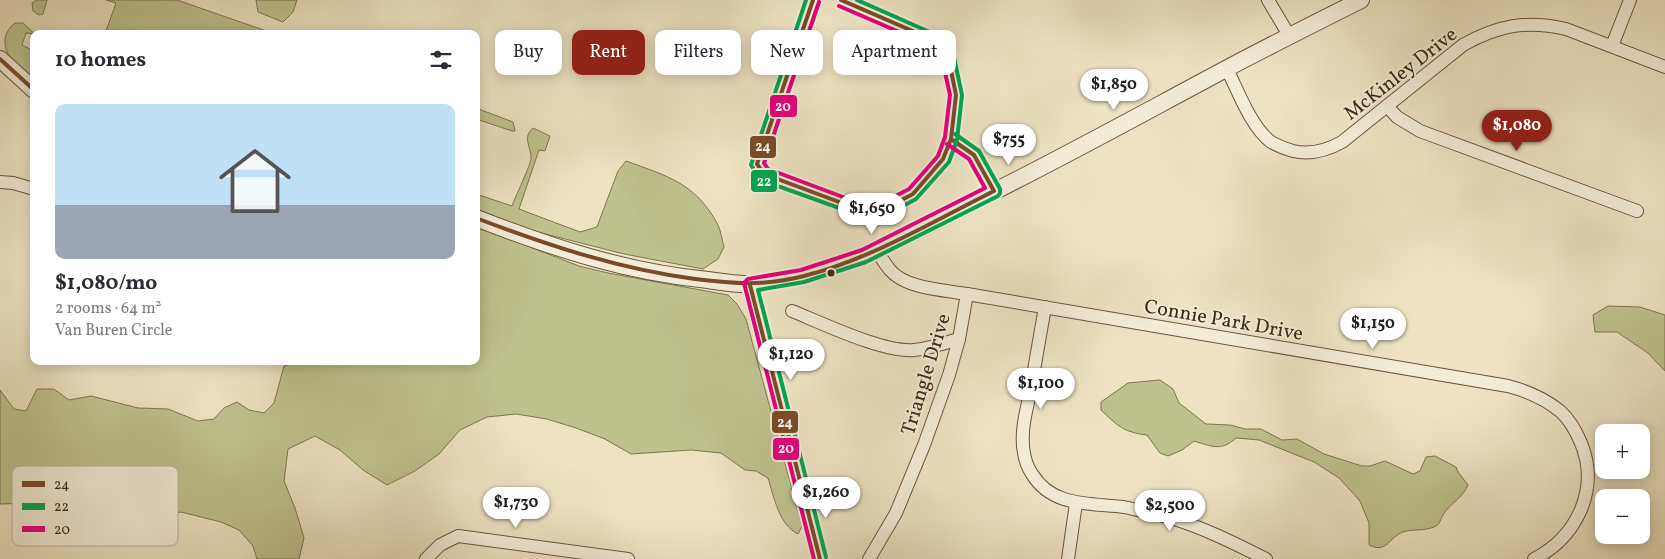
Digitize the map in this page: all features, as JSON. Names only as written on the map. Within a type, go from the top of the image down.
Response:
[{"type":"street","points":[[1268,0],[1290,37]]},
{"type":"street","points":[[480,220],[586,258],[649,272],[750,285],[802,276],[876,250],[1057,160],[1227,68],[1361,0]]},
{"type":"street","points":[[1612,46],[1630,0]]},
{"type":"street","name":"McKinley Drive","points":[[1227,68],[1259,129],[1272,142],[1285,149],[1300,153],[1315,153],[1336,146],[1463,45],[1496,29],[1530,24],[1551,26],[1612,46],[1665,67]]},
{"type":"street","points":[[0,59],[30,86]]},
{"type":"street","points":[[1387,106],[1397,117],[1420,131],[1638,210]]},
{"type":"street","points":[[0,182],[13,183],[30,188]]},
{"type":"street","name":"Triangle Drive","points":[[870,559],[896,513],[949,375],[959,339],[967,294],[911,284],[890,271],[876,250]]},
{"type":"street","points":[[750,285],[820,559]]},
{"type":"street","name":"Connie Park Drive","points":[[967,294],[1508,386],[1530,392],[1561,412],[1576,432],[1586,454],[1589,477],[1586,499],[1578,518],[1555,546],[1534,559]]},
{"type":"street","points":[[1045,307],[1025,419],[1024,453],[1028,468],[1036,480],[1047,491],[1060,498],[1076,503],[1124,508],[1167,516],[1201,528],[1266,559]]},
{"type":"street","points":[[792,311],[876,344],[897,350],[912,351],[959,339]]},
{"type":"street","points":[[1068,559],[1076,503]]},
{"type":"street","points":[[426,559],[440,545],[458,536],[628,559]]},
{"type":"green space","points":[[37,0],[47,0],[43,14],[39,15],[33,11],[32,3]]},
{"type":"green space","points":[[106,0],[177,0],[263,30],[106,30],[116,3]]},
{"type":"green space","points":[[256,0],[297,0],[293,12],[283,22],[258,12]]},
{"type":"green space","points":[[23,23],[31,30],[30,33],[26,33],[22,45],[30,49],[30,78],[13,61],[6,49],[6,35],[13,25]]},
{"type":"green space","points":[[480,110],[513,122],[515,131],[480,120]]},
{"type":"green space","points":[[533,128],[550,136],[545,151],[539,150],[519,209],[580,232],[597,227],[618,171],[626,161],[655,171],[679,183],[700,199],[720,230],[724,247],[718,259],[703,269],[624,254],[526,229],[480,211],[480,195],[512,206],[531,158],[528,142],[530,131]]},
{"type":"green space","points":[[480,228],[579,266],[728,295],[737,304],[746,319],[802,526],[798,534],[786,524],[775,502],[768,478],[756,471],[745,470],[721,453],[691,450],[631,454],[605,439],[576,428],[547,419],[516,414],[487,417],[460,430],[439,454],[415,471],[387,485],[363,470],[340,450],[315,436],[288,449],[284,481],[304,538],[299,559],[257,559],[253,546],[239,530],[221,522],[178,513],[178,466],[12,466],[12,504],[0,504],[0,390],[14,409],[26,411],[37,389],[54,389],[69,400],[91,396],[138,408],[168,409],[198,421],[214,419],[224,408],[237,402],[249,410],[264,413],[274,403],[284,366],[480,365]]},
{"type":"green space","points":[[1608,306],[1640,307],[1665,315],[1665,371],[1648,353],[1617,332],[1595,332],[1593,315]]},
{"type":"green space","points":[[1160,380],[1173,389],[1179,403],[1206,424],[1261,429],[1282,440],[1297,439],[1324,454],[1362,466],[1370,466],[1385,461],[1413,474],[1420,471],[1426,457],[1435,456],[1456,467],[1468,485],[1436,526],[1403,532],[1384,546],[1375,547],[1369,545],[1369,523],[1360,501],[1339,478],[1314,462],[1259,440],[1236,438],[1225,445],[1216,447],[1194,441],[1182,450],[1168,456],[1160,453],[1147,435],[1126,430],[1101,410],[1101,402],[1128,383]]},
{"type":"transit line","name":"22","points":[[806,0],[751,165],[761,180],[867,218],[888,214],[916,199],[949,162],[957,140],[962,95],[953,53],[941,37],[857,0]]},
{"type":"transit line","name":"24","points":[[813,0],[757,164],[764,174],[866,212],[886,208],[913,194],[943,159],[951,139],[956,95],[948,56],[938,42],[841,0]]},
{"type":"transit line","name":"20","points":[[819,2],[764,163],[768,169],[867,206],[884,202],[909,189],[938,156],[945,137],[950,95],[942,59],[934,47],[839,6]]},
{"type":"transit line","name":"24","points":[[0,59],[30,86]]},
{"type":"transit line","name":"22","points":[[826,557],[758,290],[804,282],[866,262],[998,196],[1000,189],[979,151],[955,134]]},
{"type":"transit line","name":"24","points":[[480,220],[529,238],[584,255],[667,275],[737,283],[762,283],[789,279],[829,269],[877,250],[994,191],[974,155],[951,139]]},
{"type":"transit line","name":"20","points":[[814,559],[744,283],[748,279],[801,270],[862,250],[985,188],[969,159],[947,144]]},
{"type":"transit line","name":"24","points":[[750,285],[820,559]]}]
